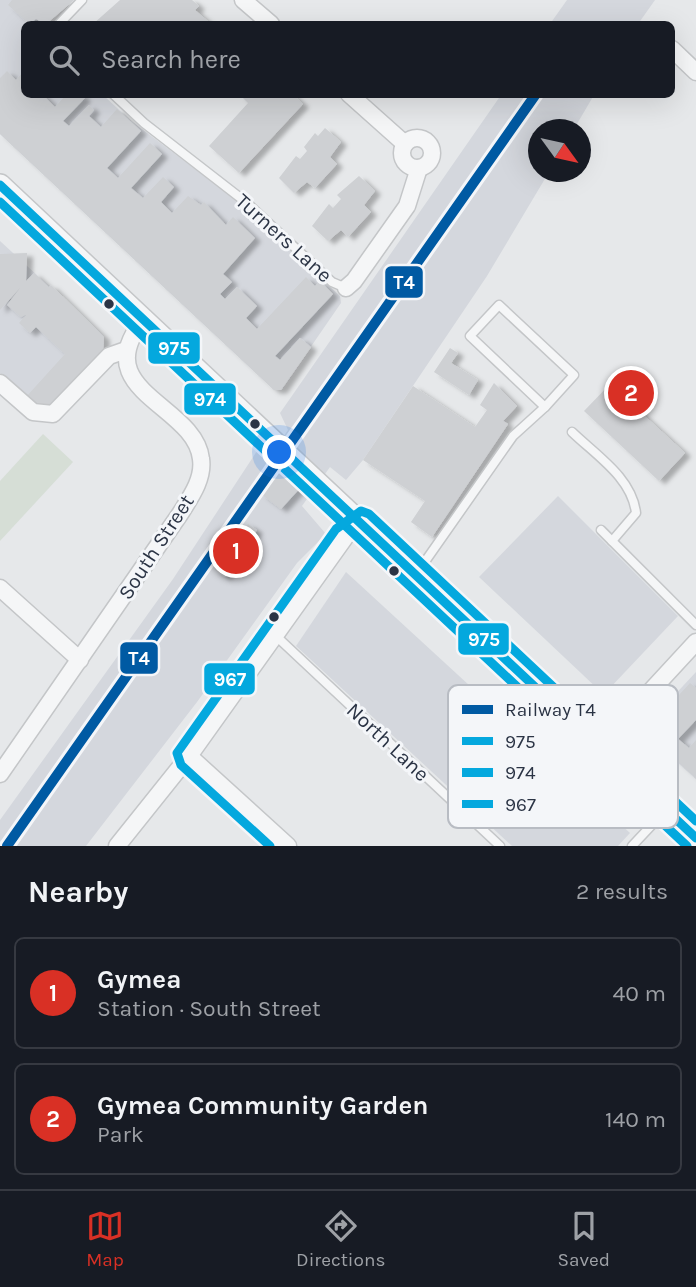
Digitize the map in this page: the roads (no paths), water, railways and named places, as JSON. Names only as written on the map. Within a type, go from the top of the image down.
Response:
[{"type":"street","points":[[243,0],[268,21]]},
{"type":"street","points":[[675,53],[696,72]]},
{"type":"street","points":[[353,98],[405,144]]},
{"type":"street","points":[[415,138],[430,146],[431,158],[419,168],[404,161],[405,144],[415,138]]},
{"type":"street","name":"Turners Lane","points":[[346,288],[354,281],[407,206],[419,168]]},
{"type":"street","points":[[0,185],[535,685]]},
{"type":"street","points":[[0,383],[33,412],[53,414],[109,356],[126,350],[145,318]]},
{"type":"street","name":"South Street","points":[[0,774],[180,514],[200,475],[202,460],[198,446],[178,422],[146,397],[127,363],[126,350]]},
{"type":"street","points":[[117,846],[189,756],[346,536],[362,523]]},
{"type":"street","points":[[0,588],[80,660]]},
{"type":"street","points":[[656,685],[696,642]]},
{"type":"street","points":[[189,756],[288,846]]},
{"type":"street","points":[[678,820],[696,838]]},
{"type":"lane","points":[[62,21],[82,0]]},
{"type":"lane","name":"Turners Lane","points":[[118,98],[247,203],[332,282],[346,288]]},
{"type":"lane","points":[[416,574],[513,436],[545,407],[574,375],[499,304],[470,337],[545,407]]},
{"type":"lane","points":[[572,432],[625,482],[634,496],[636,513],[612,541]]},
{"type":"lane","points":[[601,530],[696,625]]},
{"type":"lane","name":"North Lane","points":[[276,636],[448,797]]},
{"type":"lane","name":"North Lane","points":[[481,828],[500,846]]},
{"type":"lane","points":[[632,846],[649,828]]},
{"type":"rail line","name":"T4","points":[[7,846],[533,98]]},
{"type":"place","name":"Gymea Community Garden","points":[[631,393]]},
{"type":"place","name":"Gymea","points":[[236,551]]}]
